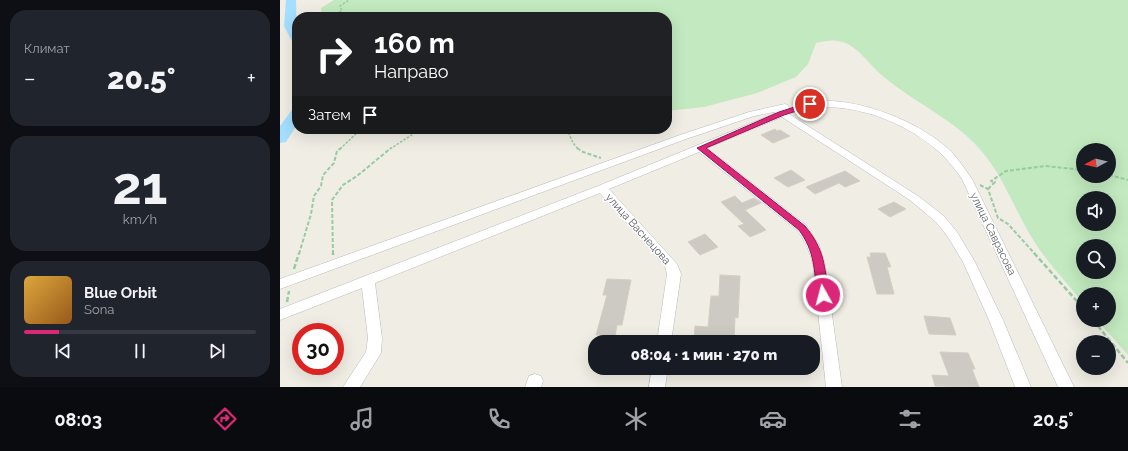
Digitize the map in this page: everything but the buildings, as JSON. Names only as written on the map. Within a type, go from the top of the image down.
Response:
[{"type":"street","name":"улица Саврасова","points":[[778,111],[810,104],[835,104],[860,109],[881,116],[925,137],[942,149],[957,165],[967,179],[1066,387]]},
{"type":"street","points":[[282,314],[701,148],[778,111]]},
{"type":"street","points":[[280,284],[612,162],[732,120],[778,111],[914,198],[940,219],[953,235],[969,262],[996,320],[1023,387]]},
{"type":"street","points":[[701,148],[802,228],[811,239],[817,252],[820,264],[834,387]]},
{"type":"street","name":"улица Васнецова","points":[[602,188],[671,264],[674,274],[665,335]]},
{"type":"street","points":[[351,387],[373,353],[376,338],[368,280]]},
{"type":"street","points":[[657,387],[659,375]]},
{"type":"path","points":[[340,12],[342,11],[340,6],[349,0]]},
{"type":"path","points":[[282,314],[311,214],[314,196],[321,186],[323,175],[334,163],[337,151],[356,134]]},
{"type":"path","points":[[333,265],[332,200],[343,185],[357,176],[389,149],[413,134]]},
{"type":"path","points":[[569,134],[574,146],[580,152],[612,162]]},
{"type":"path","points":[[988,189],[995,182],[991,181],[1006,172],[1045,166],[1076,169]]},
{"type":"path","points":[[1116,177],[1128,180]]},
{"type":"path","points":[[967,179],[988,189],[998,218],[1008,224],[1076,300]]},
{"type":"path","points":[[1099,327],[1128,363]]},
{"type":"green space","points":[[334,0],[1128,0],[1128,355],[1116,341],[1116,335],[1110,335],[1103,327],[1116,327],[1116,287],[1076,287],[1076,294],[1039,249],[998,175],[974,142],[949,122],[896,87],[855,49],[848,44],[839,41],[816,43],[808,64],[796,77],[757,93],[704,107],[672,110],[672,12],[321,12],[321,8]]},
{"type":"waterway","points":[[291,0],[290,26],[292,30]]},
{"type":"waterway","points":[[280,138],[292,120]]},
{"type":"route","points":[[810,104],[782,113],[701,148],[802,228],[811,239],[817,252],[820,264],[823,295]]}]
